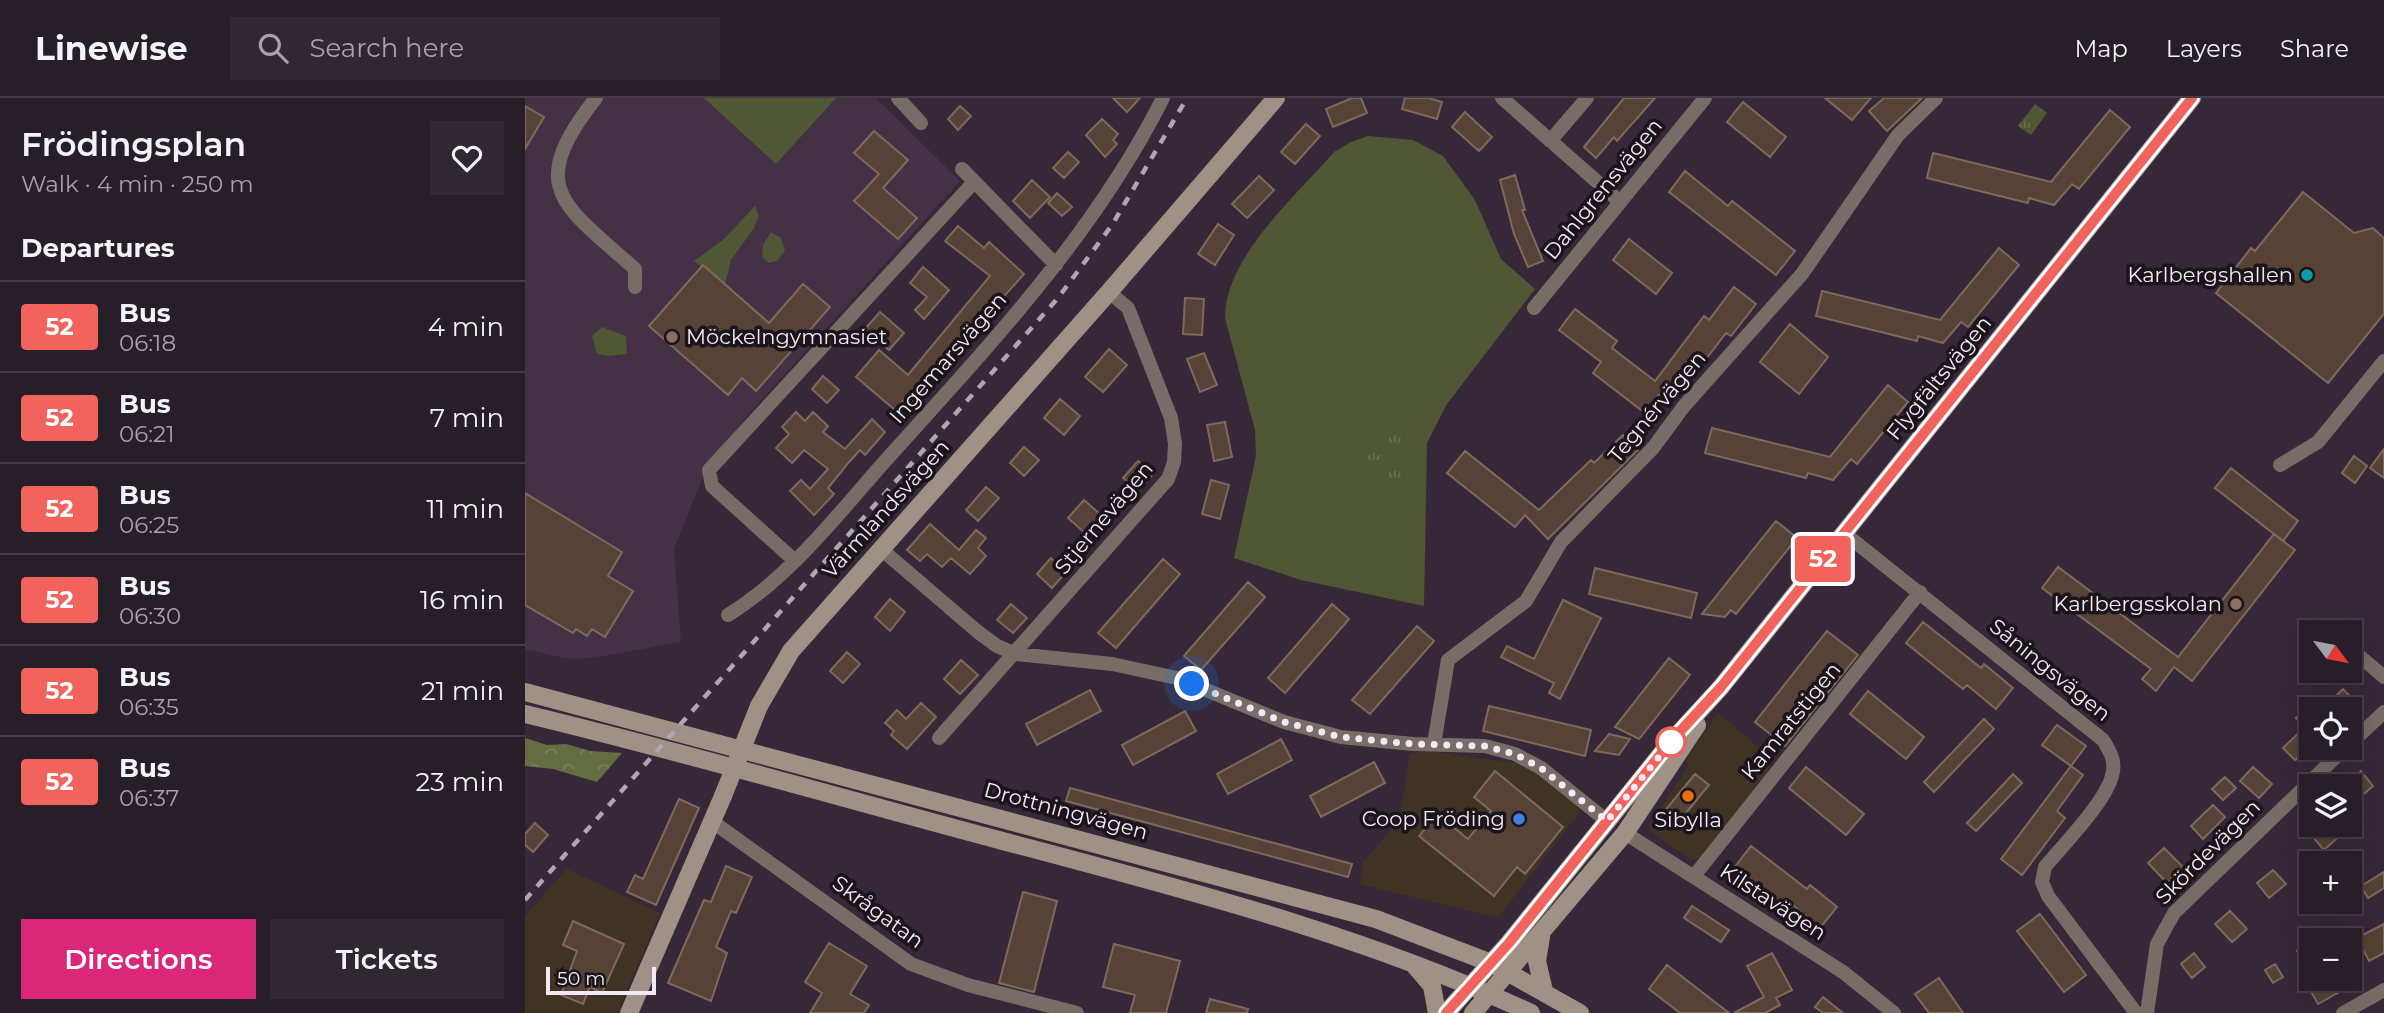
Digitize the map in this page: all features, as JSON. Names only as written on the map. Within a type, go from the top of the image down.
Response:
[{"type":"street","points":[[596,98],[581,113],[556,152],[549,182],[558,200],[635,269],[635,287]]},
{"type":"street","name":"Ingemarsvägen","points":[[728,615],[756,598],[795,561],[1002,331],[1056,265],[1110,188],[1163,98]]},
{"type":"street","name":"Värmlandsvägen","points":[[629,1013],[759,706],[791,651],[1109,292],[1276,98]]},
{"type":"street","points":[[1502,98],[1619,201]]},
{"type":"street","points":[[1551,141],[1587,98]]},
{"type":"street","name":"Dahlgrensvägen","points":[[1534,308],[1705,98]]},
{"type":"street","name":"Tegnérvägen","points":[[1434,744],[1448,660],[1526,601],[1561,542],[1653,448],[1684,406],[1802,274],[1898,135],[1936,98]]},
{"type":"street","name":"Flygfältsvägen","points":[[1446,1013],[1491,963],[1673,739],[1721,687],[2192,98]]},
{"type":"street","points":[[903,100],[921,123]]},
{"type":"street","points":[[962,169],[1056,265]]},
{"type":"street","points":[[795,561],[712,486],[709,470],[974,183]]},
{"type":"street","name":"Stjernevägen","points":[[939,738],[1168,479],[1174,462],[1175,444],[1171,418],[1128,308],[1109,292]]},
{"type":"street","points":[[2280,465],[2318,442],[2384,362]]},
{"type":"street","name":"Såningsvägen","points":[[1844,533],[2103,740],[2112,755],[2113,772],[2107,788],[2046,867],[2042,882],[2049,896],[2136,1013]]},
{"type":"street","points":[[881,549],[978,632],[997,646],[1016,654],[1112,664],[1177,678],[1284,722],[1341,737],[1485,746],[1515,754],[1541,768],[1625,833]]},
{"type":"street","name":"Kamratstigen","points":[[1694,876],[1920,592]]},
{"type":"street","points":[[2363,659],[2384,677]]},
{"type":"street","name":"Flygfältsvägen","points":[[1473,1013],[1625,833],[1721,687]]},
{"type":"street","name":"Drottningvägen","points":[[525,692],[1341,909],[1410,930],[1491,963],[1580,1013]]},
{"type":"street","points":[[2362,733],[2384,712]]},
{"type":"street","points":[[525,714],[628,739],[1165,885],[1334,936],[1470,986],[1531,1013]]},
{"type":"street","name":"Skördevägen","points":[[2147,1013],[2157,944],[2174,913],[2333,760]]},
{"type":"street","name":"Skrågatan","points":[[712,821],[911,964],[1035,1008],[1077,1013]]},
{"type":"street","name":"Kilstavägen","points":[[1625,833],[1843,972],[1894,1013]]},
{"type":"street","points":[[1542,934],[1537,961],[1544,991]]},
{"type":"street","points":[[1413,964],[1432,986],[1436,995],[1437,1013]]},
{"type":"street","points":[[2343,1013],[2384,990]]},
{"type":"shaded area","name":"Möckelngymnasiet","points":[[525,98],[876,98],[960,181],[747,416],[706,469],[674,549],[681,642],[592,658],[568,659],[525,649]]},
{"type":"shaded area","points":[[1718,713],[1767,754],[1771,770],[1699,858],[1691,860],[1647,829],[1687,769],[1688,757]]},
{"type":"shaded area","points":[[1429,751],[1525,764],[1583,808],[1498,918],[1360,884],[1363,862],[1399,821],[1410,754]]},
{"type":"shaded area","points":[[567,869],[660,913],[617,1013],[525,1013],[525,916]]},
{"type":"green space","points":[[704,98],[836,98],[776,164]]},
{"type":"green space","points":[[2035,104],[2047,113],[2031,135],[2018,126]]},
{"type":"green space","points":[[1368,136],[1413,140],[1443,156],[1475,200],[1501,259],[1535,289],[1447,404],[1427,443],[1424,606],[1301,580],[1234,558],[1256,456],[1255,430],[1225,318],[1228,295],[1249,250],[1283,208],[1334,152]]},
{"type":"green space","points":[[755,206],[759,215],[754,228],[731,260],[725,285],[694,261],[724,239]]},
{"type":"green space","points":[[771,232],[781,238],[785,251],[777,261],[769,263],[762,257],[763,245]]},
{"type":"green space","points":[[602,327],[626,336],[627,354],[597,354],[592,336]]},
{"type":"green space","points":[[1397,423],[1405,445],[1404,485],[1382,480],[1370,470],[1359,471],[1356,459],[1358,442],[1363,437]]},
{"type":"green space","points":[[525,738],[547,745],[566,744],[590,751],[622,753],[597,782],[553,769],[525,766]]},
{"type":"building","points":[[1113,98],[1140,98],[1127,112]]},
{"type":"building","points":[[1352,98],[1361,98],[1367,113],[1333,127],[1326,109]]},
{"type":"building","points":[[1405,98],[1428,98],[1442,102],[1437,119],[1402,109]]},
{"type":"building","points":[[1624,98],[1655,98],[1617,141],[1614,137],[1596,158],[1584,147]]},
{"type":"building","points":[[1825,98],[1871,98],[1852,120]]},
{"type":"building","points":[[1884,98],[1922,98],[1887,131],[1869,111]]},
{"type":"building","points":[[1743,102],[1786,137],[1770,157],[1727,122]]},
{"type":"building","points":[[525,106],[544,117],[525,149]]},
{"type":"building","points":[[960,106],[971,116],[958,130],[948,119]]},
{"type":"building","points":[[2110,110],[2130,127],[2079,189],[2072,184],[2054,205],[2029,198],[2028,203],[1927,178],[1933,153],[2051,182]]},
{"type":"building","points":[[1465,112],[1492,137],[1479,151],[1452,127]]},
{"type":"building","points":[[1102,119],[1118,134],[1113,140],[1117,144],[1105,157],[1086,135]]},
{"type":"building","points":[[1306,124],[1320,136],[1295,164],[1281,152]]},
{"type":"building","points":[[874,131],[908,160],[883,188],[917,218],[898,239],[854,201],[879,174],[854,153]]},
{"type":"building","points":[[1068,152],[1079,162],[1064,178],[1053,168]]},
{"type":"building","points":[[1685,171],[1728,206],[1732,201],[1795,251],[1776,275],[1669,192]]},
{"type":"building","points":[[1515,175],[1525,210],[1522,210],[1543,261],[1528,267],[1514,234],[1500,180]]},
{"type":"building","points":[[1259,176],[1274,190],[1247,218],[1232,204]]},
{"type":"building","points":[[1032,180],[1050,197],[1030,218],[1013,201]]},
{"type":"building","name":"Karlbergshallen","points":[[2303,192],[2354,233],[2373,228],[2384,238],[2384,314],[2328,383],[2216,293],[2251,248],[2255,251]]},
{"type":"building","points":[[1057,193],[1072,207],[1062,216],[1048,203]]},
{"type":"building","points":[[1218,224],[1234,235],[1215,265],[1198,254]]},
{"type":"building","points":[[958,226],[984,248],[989,242],[1024,274],[932,376],[934,378],[909,406],[903,400],[895,410],[856,377],[879,350],[908,375],[990,276],[945,241]]},
{"type":"building","points":[[1629,239],[1672,273],[1656,294],[1613,260]]},
{"type":"building","points":[[1999,248],[2019,265],[1968,327],[1961,322],[1943,343],[1918,336],[1917,341],[1816,316],[1822,291],[1940,320]]},
{"type":"building","points":[[703,265],[769,323],[803,284],[830,307],[756,391],[742,378],[728,395],[649,326]]},
{"type":"building","points":[[923,267],[949,290],[924,319],[915,310],[927,297],[910,283]]},
{"type":"building","points":[[1734,287],[1756,304],[1731,336],[1726,333],[1687,384],[1683,381],[1673,394],[1664,388],[1645,413],[1593,373],[1601,362],[1559,330],[1575,309],[1617,341],[1612,348],[1655,381],[1704,316],[1709,320]]},
{"type":"building","points":[[1185,298],[1204,299],[1202,335],[1183,334]]},
{"type":"building","points":[[880,312],[904,333],[889,350],[865,329]]},
{"type":"building","points":[[1790,324],[1828,357],[1799,394],[1760,362]]},
{"type":"building","points":[[1109,349],[1127,365],[1103,392],[1085,377]]},
{"type":"building","points":[[1204,353],[1217,385],[1200,392],[1187,359]]},
{"type":"building","points":[[823,376],[839,390],[827,403],[812,389]]},
{"type":"building","points":[[1888,385],[1908,402],[1857,464],[1851,459],[1833,480],[1808,473],[1806,478],[1705,453],[1712,428],[1830,457]]},
{"type":"building","points":[[1060,399],[1080,416],[1064,435],[1044,418]]},
{"type":"building","points":[[796,412],[805,421],[813,412],[828,426],[823,432],[845,449],[872,419],[885,432],[865,455],[860,450],[849,462],[828,488],[834,494],[814,515],[790,491],[801,480],[810,489],[828,469],[804,450],[792,463],[776,448],[789,434],[782,427]]},
{"type":"building","points":[[1225,422],[1232,457],[1214,461],[1207,425]]},
{"type":"building","points":[[1623,435],[1638,450],[1548,539],[1525,515],[1515,527],[1447,473],[1465,451],[1539,510],[1591,460],[1594,463]]},
{"type":"building","points":[[1024,447],[1039,460],[1024,476],[1010,463]]},
{"type":"building","points":[[2384,449],[2384,478],[2370,468]]},
{"type":"building","points":[[2354,456],[2367,466],[2355,483],[2342,473]]},
{"type":"building","points":[[1138,461],[1153,474],[1138,491],[1123,478]]},
{"type":"building","points":[[2231,468],[2298,521],[2283,541],[2215,488]]},
{"type":"building","points":[[1211,480],[1229,485],[1220,519],[1202,514]]},
{"type":"building","points":[[986,487],[999,498],[978,521],[966,510]]},
{"type":"building","points":[[525,493],[622,552],[608,576],[633,591],[605,637],[592,629],[587,636],[576,629],[573,633],[525,605]]},
{"type":"building","points":[[1084,500],[1109,522],[1093,540],[1068,518]]},
{"type":"building","points":[[1776,521],[1797,538],[1736,614],[1731,610],[1725,617],[1702,614]]},
{"type":"building","points":[[930,524],[959,550],[976,530],[986,538],[978,548],[986,556],[970,574],[951,558],[942,567],[927,554],[920,561],[907,550]]},
{"type":"building","points":[[2274,534],[2295,550],[2192,681],[2174,667],[2156,691],[2142,679],[2151,669],[2042,588],[2058,567],[2178,657]]},
{"type":"building","points":[[1051,558],[1066,572],[1052,588],[1037,574]]},
{"type":"building","points":[[1163,559],[1180,574],[1116,648],[1098,633]]},
{"type":"building","points":[[1595,568],[1697,593],[1691,618],[1589,594]]},
{"type":"building","points":[[1248,582],[1265,597],[1201,670],[1184,656]]},
{"type":"building","points":[[890,599],[905,612],[890,631],[875,617]]},
{"type":"building","points":[[1563,600],[1601,618],[1560,699],[1549,693],[1554,683],[1501,657],[1507,646],[1534,659]]},
{"type":"building","points":[[1011,604],[1027,618],[1013,633],[997,620]]},
{"type":"building","points":[[1332,604],[1349,619],[1285,693],[1268,678]]},
{"type":"building","points":[[1923,622],[1981,668],[1984,664],[2013,688],[1996,709],[1967,685],[1963,689],[1906,643]]},
{"type":"building","points":[[1417,626],[1434,641],[1370,714],[1352,700]]},
{"type":"building","points":[[1827,631],[1858,655],[1785,746],[1755,722]]},
{"type":"building","points":[[847,652],[860,664],[843,683],[830,671]]},
{"type":"building","points":[[1669,658],[1690,675],[1639,739],[1615,727]]},
{"type":"building","points":[[961,660],[978,675],[960,694],[944,679]]},
{"type":"building","points":[[2343,689],[2351,697],[2335,697]]},
{"type":"building","points":[[1090,690],[1101,711],[1037,745],[1026,724]]},
{"type":"building","points":[[1868,691],[1924,737],[1906,759],[1850,714]]},
{"type":"building","points":[[921,703],[936,717],[907,749],[891,735],[894,731],[885,723],[897,710],[906,719]]},
{"type":"building","points":[[1489,706],[1591,730],[1585,756],[1483,731]]},
{"type":"building","points":[[1185,711],[1196,731],[1133,765],[1122,745]]},
{"type":"building","points":[[1984,719],[1994,729],[1934,792],[1924,782]]},
{"type":"building","points":[[2057,725],[2086,746],[2071,766],[2042,745]]},
{"type":"building","points":[[2299,733],[2299,756],[2295,760],[2283,748]]},
{"type":"building","points":[[1609,734],[1630,739],[1619,755],[1595,751]]},
{"type":"building","points":[[1281,739],[1292,760],[1228,794],[1217,774]]},
{"type":"building","points":[[1374,762],[1385,783],[1321,817],[1310,796]]},
{"type":"building","points":[[2071,766],[2083,775],[2057,811],[2065,818],[2022,875],[2001,859]]},
{"type":"building","points":[[1806,767],[1864,814],[1846,835],[1789,788]]},
{"type":"building","points":[[2253,767],[2272,784],[2259,798],[2240,781]]},
{"type":"building","points":[[1495,771],[1563,827],[1525,874],[1517,867],[1494,896],[1419,836],[1437,814],[1468,839],[1491,811],[1474,797]]},
{"type":"building","points":[[2361,771],[2373,786],[2362,796],[2362,774],[2358,774]]},
{"type":"building","name":"Sibylla","points":[[1695,774],[1709,785],[1681,819],[1667,808]]},
{"type":"building","points":[[2013,774],[2022,783],[1976,831],[1967,823]]},
{"type":"building","points":[[2225,777],[2236,788],[2223,800],[2212,789]]},
{"type":"building","points":[[1070,788],[1352,864],[1348,877],[1066,801]]},
{"type":"building","points":[[679,799],[699,808],[656,905],[627,892],[635,875],[643,879]]},
{"type":"building","points":[[2213,805],[2225,817],[2203,839],[2191,826]]},
{"type":"building","points":[[535,823],[548,835],[533,852],[525,845],[525,834]]},
{"type":"building","points":[[2313,837],[2338,837],[2324,850]]},
{"type":"building","points":[[1751,846],[1807,889],[1810,885],[1837,907],[1820,928],[1793,905],[1789,911],[1734,868]]},
{"type":"building","points":[[2164,848],[2183,867],[2167,883],[2148,863]]},
{"type":"building","points":[[726,866],[752,877],[736,913],[731,911],[716,947],[727,953],[711,1001],[668,983],[704,900],[711,902]]},
{"type":"building","points":[[2273,870],[2286,884],[2269,898],[2257,883]]},
{"type":"building","points":[[2384,872],[2384,888],[2368,898],[2362,885]]},
{"type":"building","points":[[1023,892],[1057,901],[1034,992],[999,983]]},
{"type":"building","points":[[1692,906],[1729,930],[1721,942],[1684,918]]},
{"type":"building","points":[[2230,911],[2247,929],[2232,942],[2215,924]]},
{"type":"building","points":[[2040,914],[2086,975],[2064,992],[2017,931]]},
{"type":"building","points":[[573,921],[624,944],[602,993],[590,987],[583,1004],[561,995],[577,951],[563,945]]},
{"type":"building","points":[[2384,924],[2384,953],[2369,961],[2362,948],[2362,935]]},
{"type":"building","points":[[829,943],[867,966],[850,994],[869,1005],[864,1013],[810,1013],[822,993],[805,982]]},
{"type":"building","points":[[1114,944],[1180,961],[1166,1013],[1130,1013],[1135,995],[1103,987]]},
{"type":"building","points":[[1772,953],[1792,990],[1776,998],[1780,1005],[1765,1013],[1734,1013],[1764,997],[1747,966]]},
{"type":"building","points":[[2194,953],[2205,967],[2192,978],[2181,964]]},
{"type":"building","points":[[2275,964],[2283,977],[2273,983],[2265,970]]},
{"type":"building","points":[[1667,965],[1729,1013],[1680,1013],[1649,989]]},
{"type":"building","points":[[1939,978],[1963,1013],[1929,1013],[1915,994]]},
{"type":"building","points":[[2311,991],[2341,991],[2318,1004]]},
{"type":"building","points":[[1823,997],[1843,1013],[1823,1013],[1815,1007]]},
{"type":"building","points":[[1210,999],[1248,1009],[1247,1013],[1206,1013]]},
{"type":"railway","points":[[525,900],[1058,298],[1112,225],[1187,98]]},
{"type":"bus line","name":"52","points":[[1446,1013],[1509,943],[1673,739],[1721,687],[2192,98]]},
{"type":"place","name":"Karlbergshallen","points":[[2307,275]]},
{"type":"place","name":"Möckelngymnasiet","points":[[672,337]]},
{"type":"place","name":"Karlbergsskolan","points":[[2236,604]]},
{"type":"place","name":"Sibylla","points":[[1688,796]]},
{"type":"place","name":"Coop Fröding","points":[[1519,819]]},
{"type":"route","points":[[1192,684],[1284,722],[1341,737],[1413,744],[1485,746],[1515,754],[1541,768],[1607,821],[1671,742]]}]
